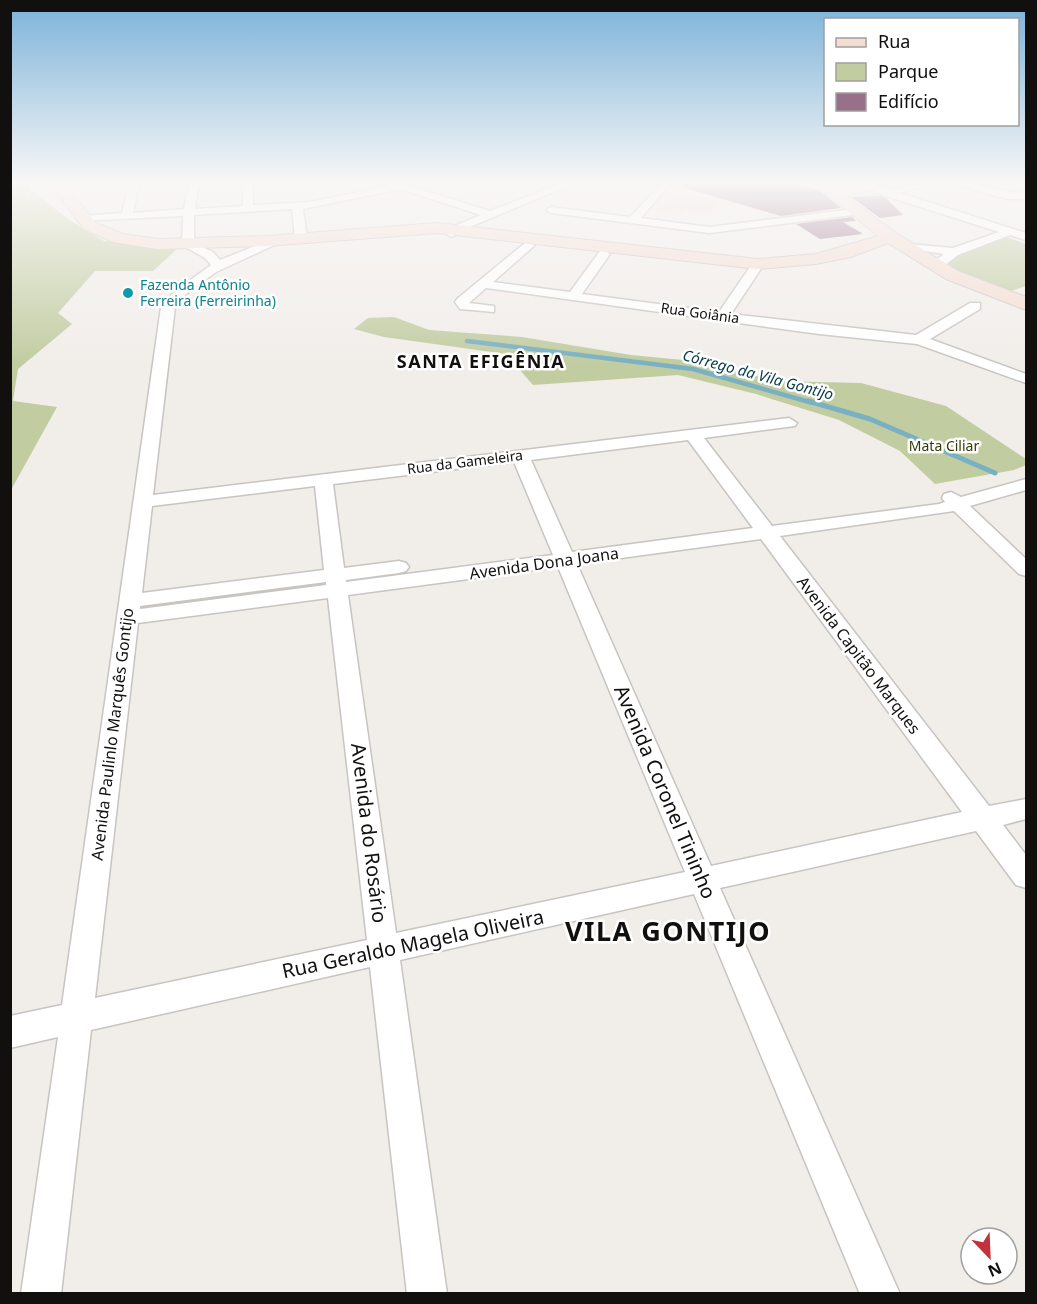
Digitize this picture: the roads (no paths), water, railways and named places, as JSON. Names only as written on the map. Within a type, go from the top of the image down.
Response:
[{"type":"main road","points":[[145,244],[203,251]]},
{"type":"main road","points":[[522,244],[707,267],[757,267],[802,263],[884,244]]},
{"type":"main road","points":[[561,244],[757,267]]},
{"type":"main road","points":[[901,244],[966,282],[1026,304]]},
{"type":"street","points":[[200,244],[203,251]]},
{"type":"street","name":"Avenida Paulinlo Marquês Gontijo","points":[[41,1293],[168,307],[203,251],[245,251],[272,244]]},
{"type":"street","points":[[912,244],[954,252]]},
{"type":"street","points":[[936,266],[954,252],[976,244]]},
{"type":"street","points":[[489,309],[465,306],[462,302],[529,245]]},
{"type":"street","points":[[573,295],[604,254]]},
{"type":"street","points":[[723,316],[757,267]]},
{"type":"street","name":"Rua Goiânia","points":[[482,284],[819,330],[919,340],[968,356],[1026,380]]},
{"type":"street","points":[[919,340],[975,306]]},
{"type":"street","name":"Rua da Gameleira","points":[[142,502],[789,423]]},
{"type":"street","name":"Avenida Capitão Marques","points":[[692,434],[1026,876]]},
{"type":"street","name":"Avenida Coronel Tininho","points":[[520,455],[880,1293]]},
{"type":"street","name":"Avenida do Rosário","points":[[323,479],[427,1293]]},
{"type":"street","name":"Avenida Dona Joana","points":[[128,609],[955,501],[984,496],[1026,484]]},
{"type":"street","points":[[955,501],[1026,570]]},
{"type":"street","name":"Rua Geraldo Magela Oliveira","points":[[10,1032],[1026,809]]},
{"type":"waterway","name":"Córrego da Vila Gontijo","points":[[467,341],[693,369],[813,403]]},
{"type":"waterway","name":"Córrego da Vila Gontijo","points":[[808,401],[870,419],[995,473]]},
{"type":"place","name":"Fazenda Antônio Ferreira (Ferreirinha)","points":[[128,293]]},
{"type":"district","name":"SANTA EFIGÊNIA","points":[[481,362]]},
{"type":"district","name":"VILA GONTIJO","points":[[668,932]]},
{"type":"park label","name":"Mata Ciliar","points":[[944,446]]}]
